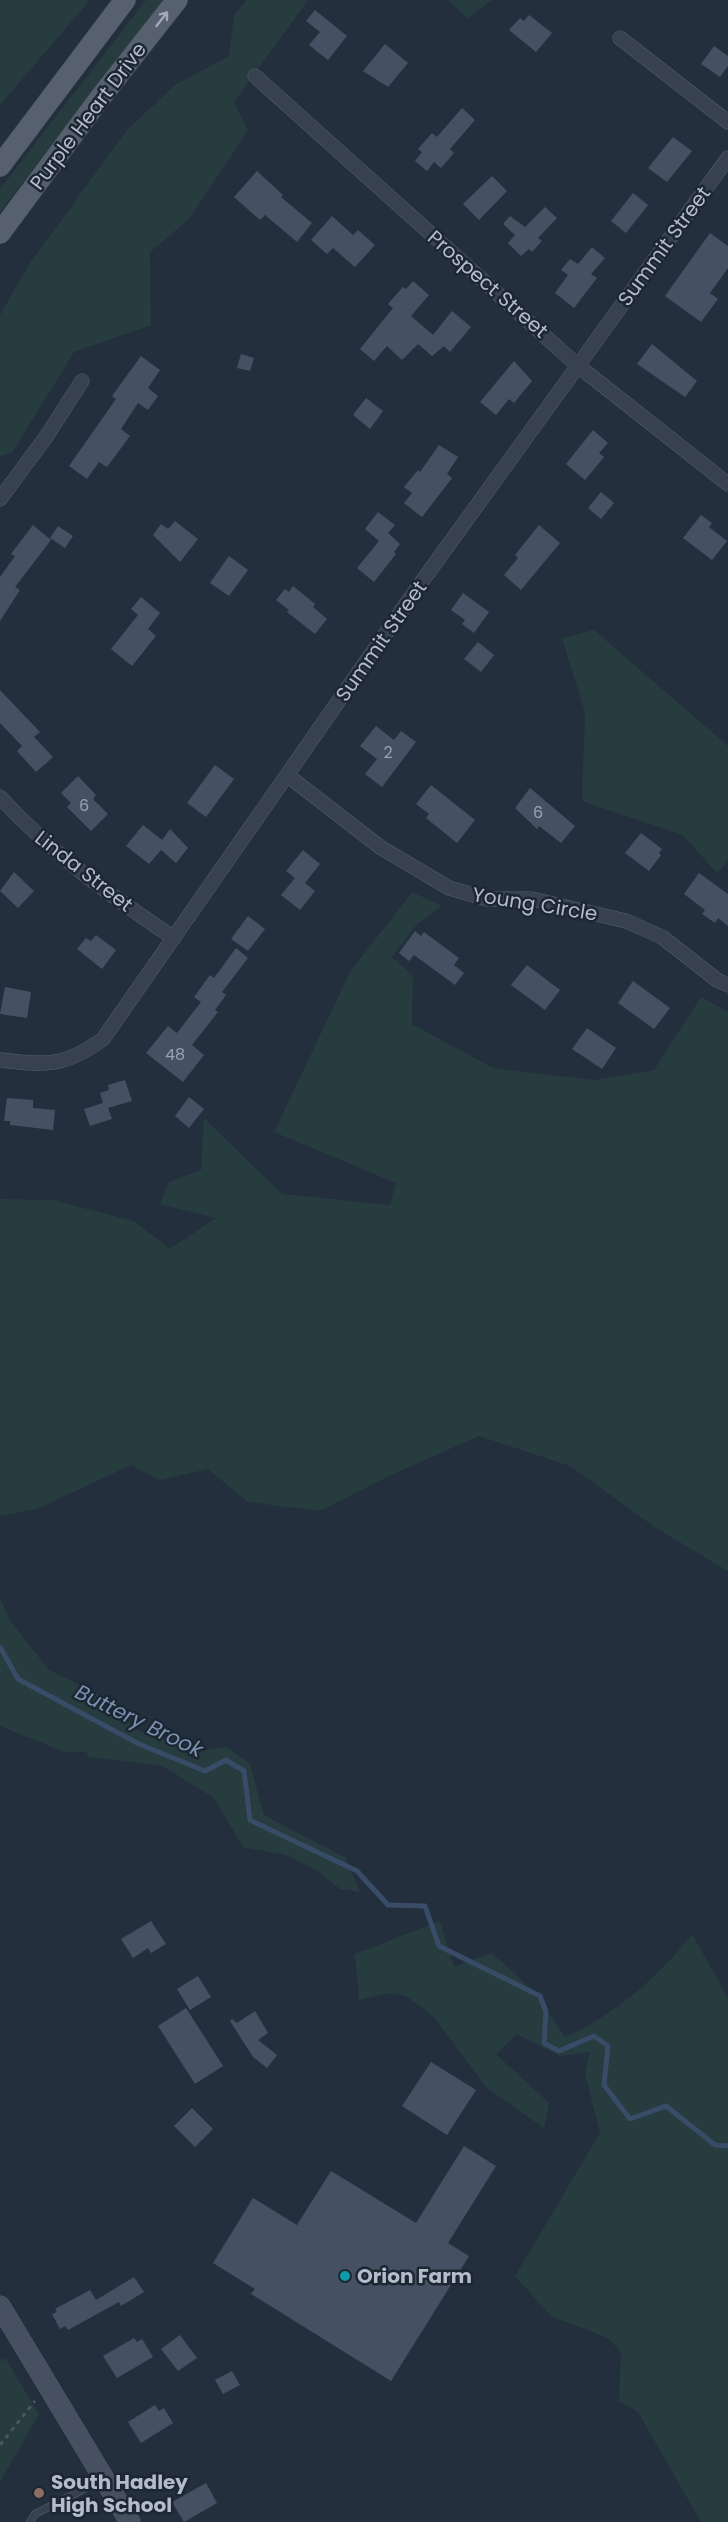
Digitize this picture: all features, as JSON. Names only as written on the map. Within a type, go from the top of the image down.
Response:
[{"type":"main road","name":"Purple Heart Drive","points":[[0,166],[125,0]]},
{"type":"main road","name":"Purple Heart Drive","points":[[0,233],[100,98],[177,0]]},
{"type":"main road","points":[[0,146],[82,58]]},
{"type":"main road","points":[[0,2306],[130,2522]]},
{"type":"street","points":[[620,38],[728,122]]},
{"type":"street","name":"Prospect Street","points":[[255,76],[578,365],[728,484]]},
{"type":"street","name":"Summit Street","points":[[2,1060],[38,1065],[60,1063],[83,1054],[103,1039],[287,775],[728,158]]},
{"type":"street","points":[[0,499],[45,438],[82,381]]},
{"type":"street","name":"Young Circle","points":[[287,775],[380,847],[449,888],[487,899],[532,899],[626,921],[662,937],[717,980],[728,985]]},
{"type":"street","name":"Linda Street","points":[[0,797],[57,854],[100,888],[174,938]]},
{"type":"lane","points":[[30,2522],[35,2514],[104,2479]]},
{"type":"path","points":[[0,2445],[47,2385]]},
{"type":"green space","points":[[0,0],[90,0],[0,105]]},
{"type":"green space","points":[[146,0],[164,0],[0,212],[0,189]]},
{"type":"green space","points":[[246,0],[308,0],[234,102],[248,131],[189,219],[150,252],[151,325],[74,352],[12,453],[0,456],[0,315],[30,263],[127,130],[175,85],[229,56],[234,16]]},
{"type":"green space","points":[[448,0],[492,0],[467,18]]},
{"type":"green space","points":[[594,630],[728,746],[728,861],[717,873],[683,835],[582,801],[585,712],[562,638]]},
{"type":"green space","points":[[412,892],[442,906],[417,924],[392,957],[413,976],[412,1024],[493,1068],[594,1080],[654,1070],[701,997],[728,1012],[728,1571],[656,1528],[570,1466],[479,1436],[391,1475],[320,1511],[248,1502],[208,1469],[159,1480],[131,1465],[37,1509],[0,1516],[0,1199],[52,1200],[134,1221],[170,1249],[216,1218],[160,1204],[169,1182],[201,1170],[204,1118],[282,1194],[390,1205],[396,1183],[274,1132],[350,972]]},
{"type":"green space","points":[[0,1598],[11,1622],[49,1670],[119,1704],[132,1728],[197,1752],[227,1747],[250,1764],[264,1815],[346,1858],[360,1892],[340,1889],[317,1871],[286,1855],[243,1847],[214,1798],[163,1766],[89,1757],[86,1752],[64,1752],[0,1726]]},
{"type":"green space","points":[[440,1921],[454,1967],[491,1953],[532,1992],[565,2037],[600,2018],[635,1993],[666,1964],[692,1934],[728,1998],[728,2522],[701,2522],[638,2412],[619,2401],[621,2352],[608,2338],[551,2316],[515,2276],[600,2133],[585,2073],[590,2052],[560,2056],[517,2034],[496,2054],[549,2103],[544,2128],[487,2088],[434,2017],[406,1996],[389,1993],[359,2000],[355,1954]]},
{"type":"green space","points":[[0,2357],[3,2361],[5,2358],[39,2414],[0,2482]]},
{"type":"building","points":[[315,10],[347,36],[328,60],[309,45],[320,32],[306,21]]},
{"type":"building","points":[[529,15],[552,33],[536,52],[509,30],[520,18],[524,21]]},
{"type":"building","points":[[385,44],[408,63],[388,87],[363,71]]},
{"type":"building","points":[[714,46],[728,56],[728,66],[720,77],[701,64]]},
{"type":"building","points":[[462,108],[475,120],[450,149],[454,153],[441,168],[434,162],[427,171],[415,161],[422,152],[418,149],[432,133],[437,137]]},
{"type":"building","points":[[673,137],[692,151],[667,182],[648,168]]},
{"type":"building","points":[[257,171],[283,195],[281,197],[312,223],[297,242],[265,215],[260,220],[234,197]]},
{"type":"building","points":[[492,176],[507,191],[479,220],[463,204]]},
{"type":"building","points":[[633,193],[648,205],[626,233],[611,221]]},
{"type":"building","points":[[545,207],[557,218],[538,238],[542,241],[532,252],[529,249],[521,256],[508,243],[515,235],[503,224],[510,216],[525,227]]},
{"type":"building","points":[[332,216],[353,235],[358,230],[375,245],[355,267],[333,248],[327,254],[311,240]]},
{"type":"building","points":[[710,233],[728,246],[728,268],[710,293],[718,299],[701,322],[665,296]]},
{"type":"building","points":[[592,247],[605,258],[591,274],[597,278],[574,308],[555,293],[568,275],[561,270],[570,259],[578,264]]},
{"type":"building","points":[[413,281],[429,295],[411,316],[433,335],[452,311],[471,327],[450,352],[444,346],[432,356],[418,344],[402,360],[387,346],[374,361],[360,349],[393,308],[388,304],[403,287],[406,289]]},
{"type":"building","points":[[652,344],[697,381],[685,397],[637,364]]},
{"type":"building","points":[[241,354],[254,358],[250,371],[237,368]]},
{"type":"building","points":[[141,356],[160,370],[148,388],[158,396],[148,410],[138,403],[121,429],[130,436],[107,467],[99,462],[87,479],[69,466],[116,399],[112,396]]},
{"type":"building","points":[[514,361],[532,381],[514,403],[509,399],[496,415],[480,402]]},
{"type":"building","points":[[366,398],[383,411],[370,429],[353,415]]},
{"type":"building","points":[[593,430],[608,443],[599,453],[604,457],[585,480],[566,464]]},
{"type":"building","points":[[439,445],[458,457],[447,474],[452,478],[422,517],[404,503],[412,493],[404,487],[418,470],[420,472]]},
{"type":"building","points":[[601,492],[614,503],[601,519],[588,508]]},
{"type":"building","points":[[378,512],[395,525],[388,533],[400,544],[394,552],[396,554],[374,582],[357,568],[379,541],[365,529]]},
{"type":"building","points":[[701,515],[712,523],[709,527],[727,541],[712,560],[683,538]]},
{"type":"building","points":[[175,521],[198,539],[180,562],[153,535],[161,524],[168,529]]},
{"type":"building","points":[[33,525],[51,540],[15,587],[20,590],[0,621],[0,577],[15,556],[11,554]]},
{"type":"building","points":[[539,525],[560,543],[521,590],[504,575],[518,558],[515,555]]},
{"type":"building","points":[[58,526],[73,536],[65,548],[50,538]]},
{"type":"building","points":[[229,556],[248,570],[229,596],[210,583]]},
{"type":"building","points":[[293,586],[315,604],[313,607],[327,619],[315,634],[287,612],[289,610],[276,600],[285,589],[289,592]]},
{"type":"building","points":[[463,593],[489,612],[474,633],[462,624],[465,620],[451,610]]},
{"type":"building","points":[[141,597],[160,613],[148,629],[156,636],[132,666],[111,649],[138,615],[131,609]]},
{"type":"building","points":[[478,642],[494,655],[481,672],[464,659]]},
{"type":"building","points":[[0,690],[40,732],[34,737],[53,757],[36,772],[17,751],[22,746],[0,723]]},
{"type":"building","points":[[376,726],[394,740],[401,731],[416,742],[382,787],[365,774],[377,759],[360,746]]},
{"type":"building","points":[[215,765],[234,779],[206,817],[187,803]]},
{"type":"building","points":[[78,776],[96,795],[93,799],[108,814],[91,831],[67,807],[71,803],[61,793]]},
{"type":"building","points":[[431,785],[475,820],[457,843],[426,818],[429,814],[416,804]]},
{"type":"building","points":[[530,788],[575,826],[561,843],[539,826],[537,829],[515,808]]},
{"type":"building","points":[[143,825],[162,840],[170,829],[188,848],[176,863],[161,850],[149,864],[126,846]]},
{"type":"building","points":[[641,833],[662,849],[659,853],[661,855],[649,871],[625,853]]},
{"type":"building","points":[[303,850],[320,864],[305,883],[315,891],[300,910],[281,895],[295,878],[286,871]]},
{"type":"building","points":[[14,872],[34,891],[18,908],[0,891]]},
{"type":"building","points":[[699,873],[728,894],[728,926],[718,918],[715,923],[702,914],[705,910],[684,894]]},
{"type":"building","points":[[248,916],[265,929],[248,951],[231,939]]},
{"type":"building","points":[[415,931],[421,936],[424,932],[459,958],[454,965],[464,973],[455,985],[414,955],[409,961],[399,953]]},
{"type":"building","points":[[96,935],[116,950],[102,969],[77,949],[86,938],[91,941]]},
{"type":"building","points":[[236,948],[248,958],[222,992],[226,995],[215,1010],[218,1012],[192,1045],[204,1055],[183,1082],[146,1053],[168,1026],[177,1033],[201,1002],[194,997],[210,975],[214,978]]},
{"type":"building","points":[[527,965],[560,990],[545,1010],[511,985]]},
{"type":"building","points":[[633,981],[670,1008],[654,1029],[618,1003]]},
{"type":"building","points":[[5,987],[31,992],[27,1018],[0,1014]]},
{"type":"building","points":[[587,1028],[616,1048],[602,1069],[572,1049]]},
{"type":"building","points":[[125,1080],[132,1101],[108,1108],[112,1119],[90,1126],[84,1109],[103,1103],[100,1093],[109,1090],[108,1085]]},
{"type":"building","points":[[189,1097],[204,1109],[189,1128],[175,1116]]},
{"type":"building","points":[[7,1098],[33,1100],[33,1108],[55,1110],[53,1130],[10,1125],[10,1121],[4,1121]]},
{"type":"building","points":[[151,1921],[166,1944],[151,1953],[148,1948],[133,1958],[121,1939]]},
{"type":"building","points":[[198,1976],[211,1997],[190,2010],[177,1989]]},
{"type":"building","points":[[186,2008],[223,2066],[195,2084],[158,2026]]},
{"type":"building","points":[[255,2011],[268,2033],[258,2040],[277,2055],[267,2068],[253,2057],[230,2021],[232,2019],[237,2023]]},
{"type":"building","points":[[431,2062],[476,2090],[447,2135],[402,2106]]},
{"type":"building","points":[[192,2108],[213,2129],[195,2147],[174,2126]]},
{"type":"building","name":"Orion Farm","points":[[464,2146],[496,2166],[448,2243],[469,2256],[391,2381],[251,2294],[255,2289],[213,2263],[253,2198],[297,2225],[331,2171],[416,2223]]},
{"type":"building","points":[[134,2277],[144,2292],[121,2306],[119,2302],[68,2330],[65,2326],[60,2329],[52,2314],[57,2312],[55,2309],[90,2290],[96,2300]]},
{"type":"building","points":[[180,2335],[197,2358],[178,2371],[161,2349]]},
{"type":"building","points":[[134,2338],[137,2342],[142,2339],[153,2357],[117,2378],[103,2356]]},
{"type":"building","points":[[232,2371],[240,2385],[223,2394],[215,2380]]},
{"type":"building","points":[[155,2405],[159,2411],[164,2408],[173,2423],[141,2443],[128,2422]]},
{"type":"building","points":[[206,2483],[217,2503],[184,2522],[172,2502]]},
{"type":"waterway","name":"Buttery Brook","points":[[0,1647],[18,1679],[139,1744],[205,1771],[226,1760],[244,1771],[250,1820],[357,1871],[388,1905],[425,1906],[439,1946],[540,1996],[546,2012],[544,2043],[559,2051],[594,2036],[608,2046],[604,2085],[630,2119],[666,2106],[715,2145],[728,2146]]},
{"type":"place","name":"Orion Farm","points":[[345,2276]]},
{"type":"place","name":"South Hadley High School","points":[[39,2493]]}]
